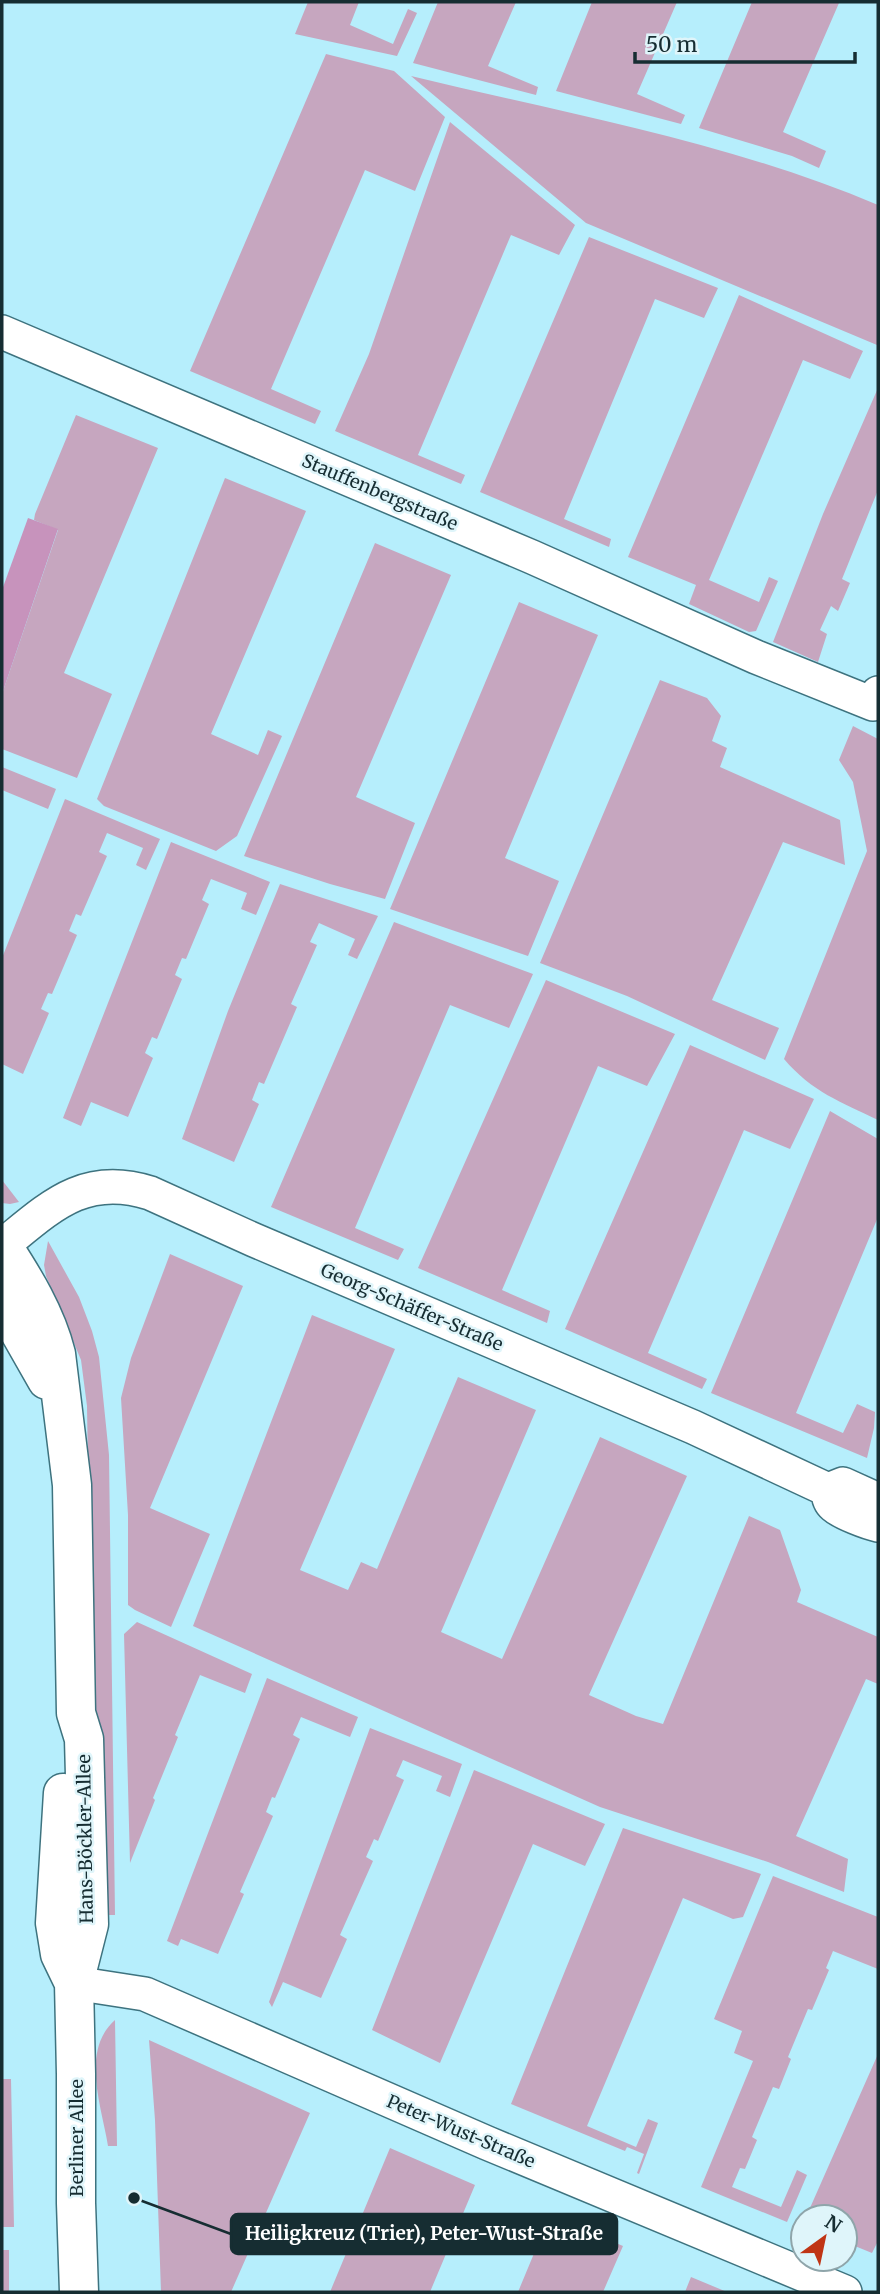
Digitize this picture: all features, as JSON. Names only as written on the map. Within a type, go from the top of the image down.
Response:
[{"type":"street","name":"Stauffenbergstraße","points":[[2,332],[532,557],[756,657],[873,704],[878,693]]},
{"type":"street","name":"Georg-Schäffer-Straße","points":[[2,1246],[62,1199],[76,1192],[104,1185],[132,1187],[693,1427],[828,1490],[843,1484],[878,1500]]},
{"type":"street","name":"Hans-Böckler-Allee","points":[[2,1246],[35,1299],[51,1334],[56,1354],[72,1485],[76,1713],[84,1739],[89,1924],[74,1983]]},
{"type":"street","name":"Hans-Böckler-Allee","points":[[2,1301],[61,1406]]},
{"type":"street","name":"Georg-Schäffer-Straße","points":[[828,1490],[829,1499],[834,1506],[878,1525]]},
{"type":"street","name":"Berliner Allee","points":[[74,1983],[79,2292]]},
{"type":"street","name":"Peter-Wust-Straße","points":[[74,1983],[145,1994],[487,2143],[845,2292]]},
{"type":"shaded area","points":[[308,2],[359,2],[350,25],[393,44],[408,9],[417,13],[397,56],[295,34]]},
{"type":"shaded area","points":[[438,2],[516,2],[488,66],[538,87],[536,95],[413,63]]},
{"type":"shaded area","points":[[592,2],[677,2],[637,94],[685,115],[681,124],[556,91]]},
{"type":"shaded area","points":[[752,2],[839,3],[783,132],[826,151],[819,168],[792,156],[699,128]]},
{"type":"shaded area","points":[[326,54],[394,71],[445,117],[415,191],[365,170],[271,389],[321,411],[315,424],[190,371]]},
{"type":"shaded area","points":[[411,76],[707,147],[822,183],[878,205],[877,345],[586,223]]},
{"type":"shaded area","points":[[450,122],[575,225],[559,255],[511,235],[418,455],[465,475],[461,484],[335,431],[369,354]]},
{"type":"shaded area","points":[[589,237],[718,288],[704,318],[655,299],[564,519],[611,539],[609,547],[480,492]]},
{"type":"shaded area","points":[[739,295],[863,351],[850,379],[803,360],[709,580],[759,602],[769,577],[778,581],[756,631],[749,632],[689,604],[696,585],[628,557]]},
{"type":"shaded area","points":[[878,388],[878,490],[842,579],[850,583],[838,611],[831,606],[820,630],[827,634],[818,662],[773,642],[823,514]]},
{"type":"shaded area","points":[[76,415],[158,448],[64,673],[112,694],[77,778],[2,749],[2,694],[58,530],[34,520],[35,514]]},
{"type":"shaded area","points":[[225,478],[306,511],[211,734],[258,755],[268,730],[282,736],[237,836],[216,851],[104,806],[97,799]]},
{"type":"shaded area","points":[[28,518],[58,529],[2,694],[2,590]]},
{"type":"shaded area","points":[[375,543],[451,575],[356,797],[415,823],[385,899],[244,856]]},
{"type":"shaded area","points":[[519,602],[598,635],[505,858],[559,881],[528,956],[390,909]]},
{"type":"shaded area","points":[[660,680],[707,698],[721,716],[712,741],[727,748],[720,767],[840,820],[845,865],[783,842],[712,1000],[779,1028],[765,1060],[627,996],[540,963]]},
{"type":"shaded area","points":[[853,726],[878,739],[878,1120],[816,1088],[784,1059],[867,851],[853,782],[839,760]]},
{"type":"shaded area","points":[[2,767],[56,789],[48,809],[2,790]]},
{"type":"shaded area","points":[[65,799],[160,839],[146,870],[136,865],[143,848],[107,833],[99,852],[107,856],[81,916],[76,914],[69,931],[77,935],[52,994],[48,993],[41,1009],[49,1013],[23,1074],[2,1064],[2,958]]},
{"type":"shaded area","points":[[171,842],[270,882],[256,915],[241,909],[247,893],[211,879],[202,900],[209,904],[186,959],[182,958],[175,975],[182,979],[157,1039],[152,1037],[145,1053],[153,1058],[128,1117],[91,1102],[81,1126],[63,1118]]},
{"type":"shaded area","points":[[280,884],[378,916],[357,959],[348,955],[355,939],[319,923],[310,942],[317,945],[291,1004],[297,1007],[264,1084],[259,1082],[252,1100],[259,1104],[234,1162],[182,1139],[228,1011]]},
{"type":"shaded area","points":[[394,922],[533,974],[509,1028],[450,1005],[355,1228],[404,1249],[398,1260],[271,1207]]},
{"type":"shaded area","points":[[546,980],[675,1034],[647,1086],[598,1066],[502,1290],[550,1311],[547,1323],[418,1268]]},
{"type":"shaded area","points":[[690,1045],[814,1099],[790,1149],[744,1130],[648,1353],[707,1379],[702,1389],[565,1329]]},
{"type":"shaded area","points":[[830,1111],[878,1139],[878,1217],[796,1413],[843,1433],[857,1404],[875,1412],[867,1458],[711,1393]]},
{"type":"shaded area","points":[[2,1180],[19,1202],[2,1203]]},
{"type":"shaded area","points":[[48,1241],[79,1297],[92,1331],[99,1357],[109,1455],[115,1915],[95,1915],[87,1406],[81,1360],[46,1276],[44,1265]]},
{"type":"shaded area","points":[[170,1254],[243,1286],[150,1508],[210,1534],[171,1627],[128,1605],[128,1515],[121,1398],[131,1358]]},
{"type":"shaded area","points":[[312,1315],[395,1349],[300,1570],[348,1590],[361,1562],[377,1569],[458,1377],[536,1410],[441,1632],[502,1659],[600,1437],[687,1476],[589,1695],[636,1716],[663,1724],[749,1516],[780,1530],[801,1590],[797,1602],[878,1637],[878,1684],[866,1679],[796,1836],[848,1859],[844,1892],[768,1862],[600,1807],[193,1626]]},
{"type":"shaded area","points":[[137,1622],[252,1674],[245,1693],[200,1675],[175,1735],[178,1737],[130,1863],[124,1634]]},
{"type":"shaded area","points":[[267,1678],[358,1717],[350,1737],[301,1717],[293,1735],[300,1739],[275,1798],[272,1797],[266,1812],[273,1816],[240,1892],[244,1894],[218,1954],[181,1939],[178,1946],[167,1941]]},
{"type":"shaded area","points":[[370,1728],[462,1764],[450,1797],[436,1791],[442,1776],[403,1760],[396,1776],[404,1780],[378,1841],[374,1839],[366,1857],[373,1861],[340,1935],[347,1939],[321,1998],[283,1982],[272,2007],[269,2002]]},
{"type":"shaded area","points":[[474,1770],[605,1824],[585,1866],[533,1844],[440,2063],[372,2030]]},
{"type":"shaded area","points":[[623,1828],[761,1874],[743,1917],[733,1919],[683,1898],[587,2126],[636,2147],[648,2119],[658,2123],[639,2174],[637,2173],[644,2154],[627,2147],[625,2151],[511,2104]]},
{"type":"shaded area","points":[[773,1876],[878,1917],[878,1969],[833,1951],[826,1968],[829,1970],[812,2010],[808,2009],[788,2057],[791,2059],[779,2089],[773,2087],[752,2137],[757,2140],[745,2169],[740,2168],[732,2187],[781,2207],[797,2170],[807,2175],[795,2203],[789,2203],[787,2222],[701,2187],[753,2061],[734,2053],[742,2031],[714,2019]]},
{"type":"shaded area","points":[[115,2020],[117,2146],[108,2146],[98,2097],[96,2063],[98,2047],[104,2033]]},
{"type":"shaded area","points":[[149,2040],[310,2113],[231,2292],[161,2292],[155,2120]]},
{"type":"shaded area","points":[[878,2054],[878,2241],[872,2253],[859,2248],[859,2203],[812,2203]]},
{"type":"shaded area","points":[[2,2079],[11,2079],[14,2227],[2,2227]]},
{"type":"shaded area","points":[[390,2148],[475,2185],[430,2292],[330,2292]]},
{"type":"shaded area","points":[[550,2215],[623,2246],[603,2292],[518,2292]]},
{"type":"shaded area","points":[[2,2250],[9,2250],[9,2292],[2,2292]]},
{"type":"shaded area","points":[[691,2277],[727,2292],[685,2292]]},
{"type":"place","name":"Heiligkreuz (Trier), Peter-Wust-Straße","points":[[134,2198]]}]
